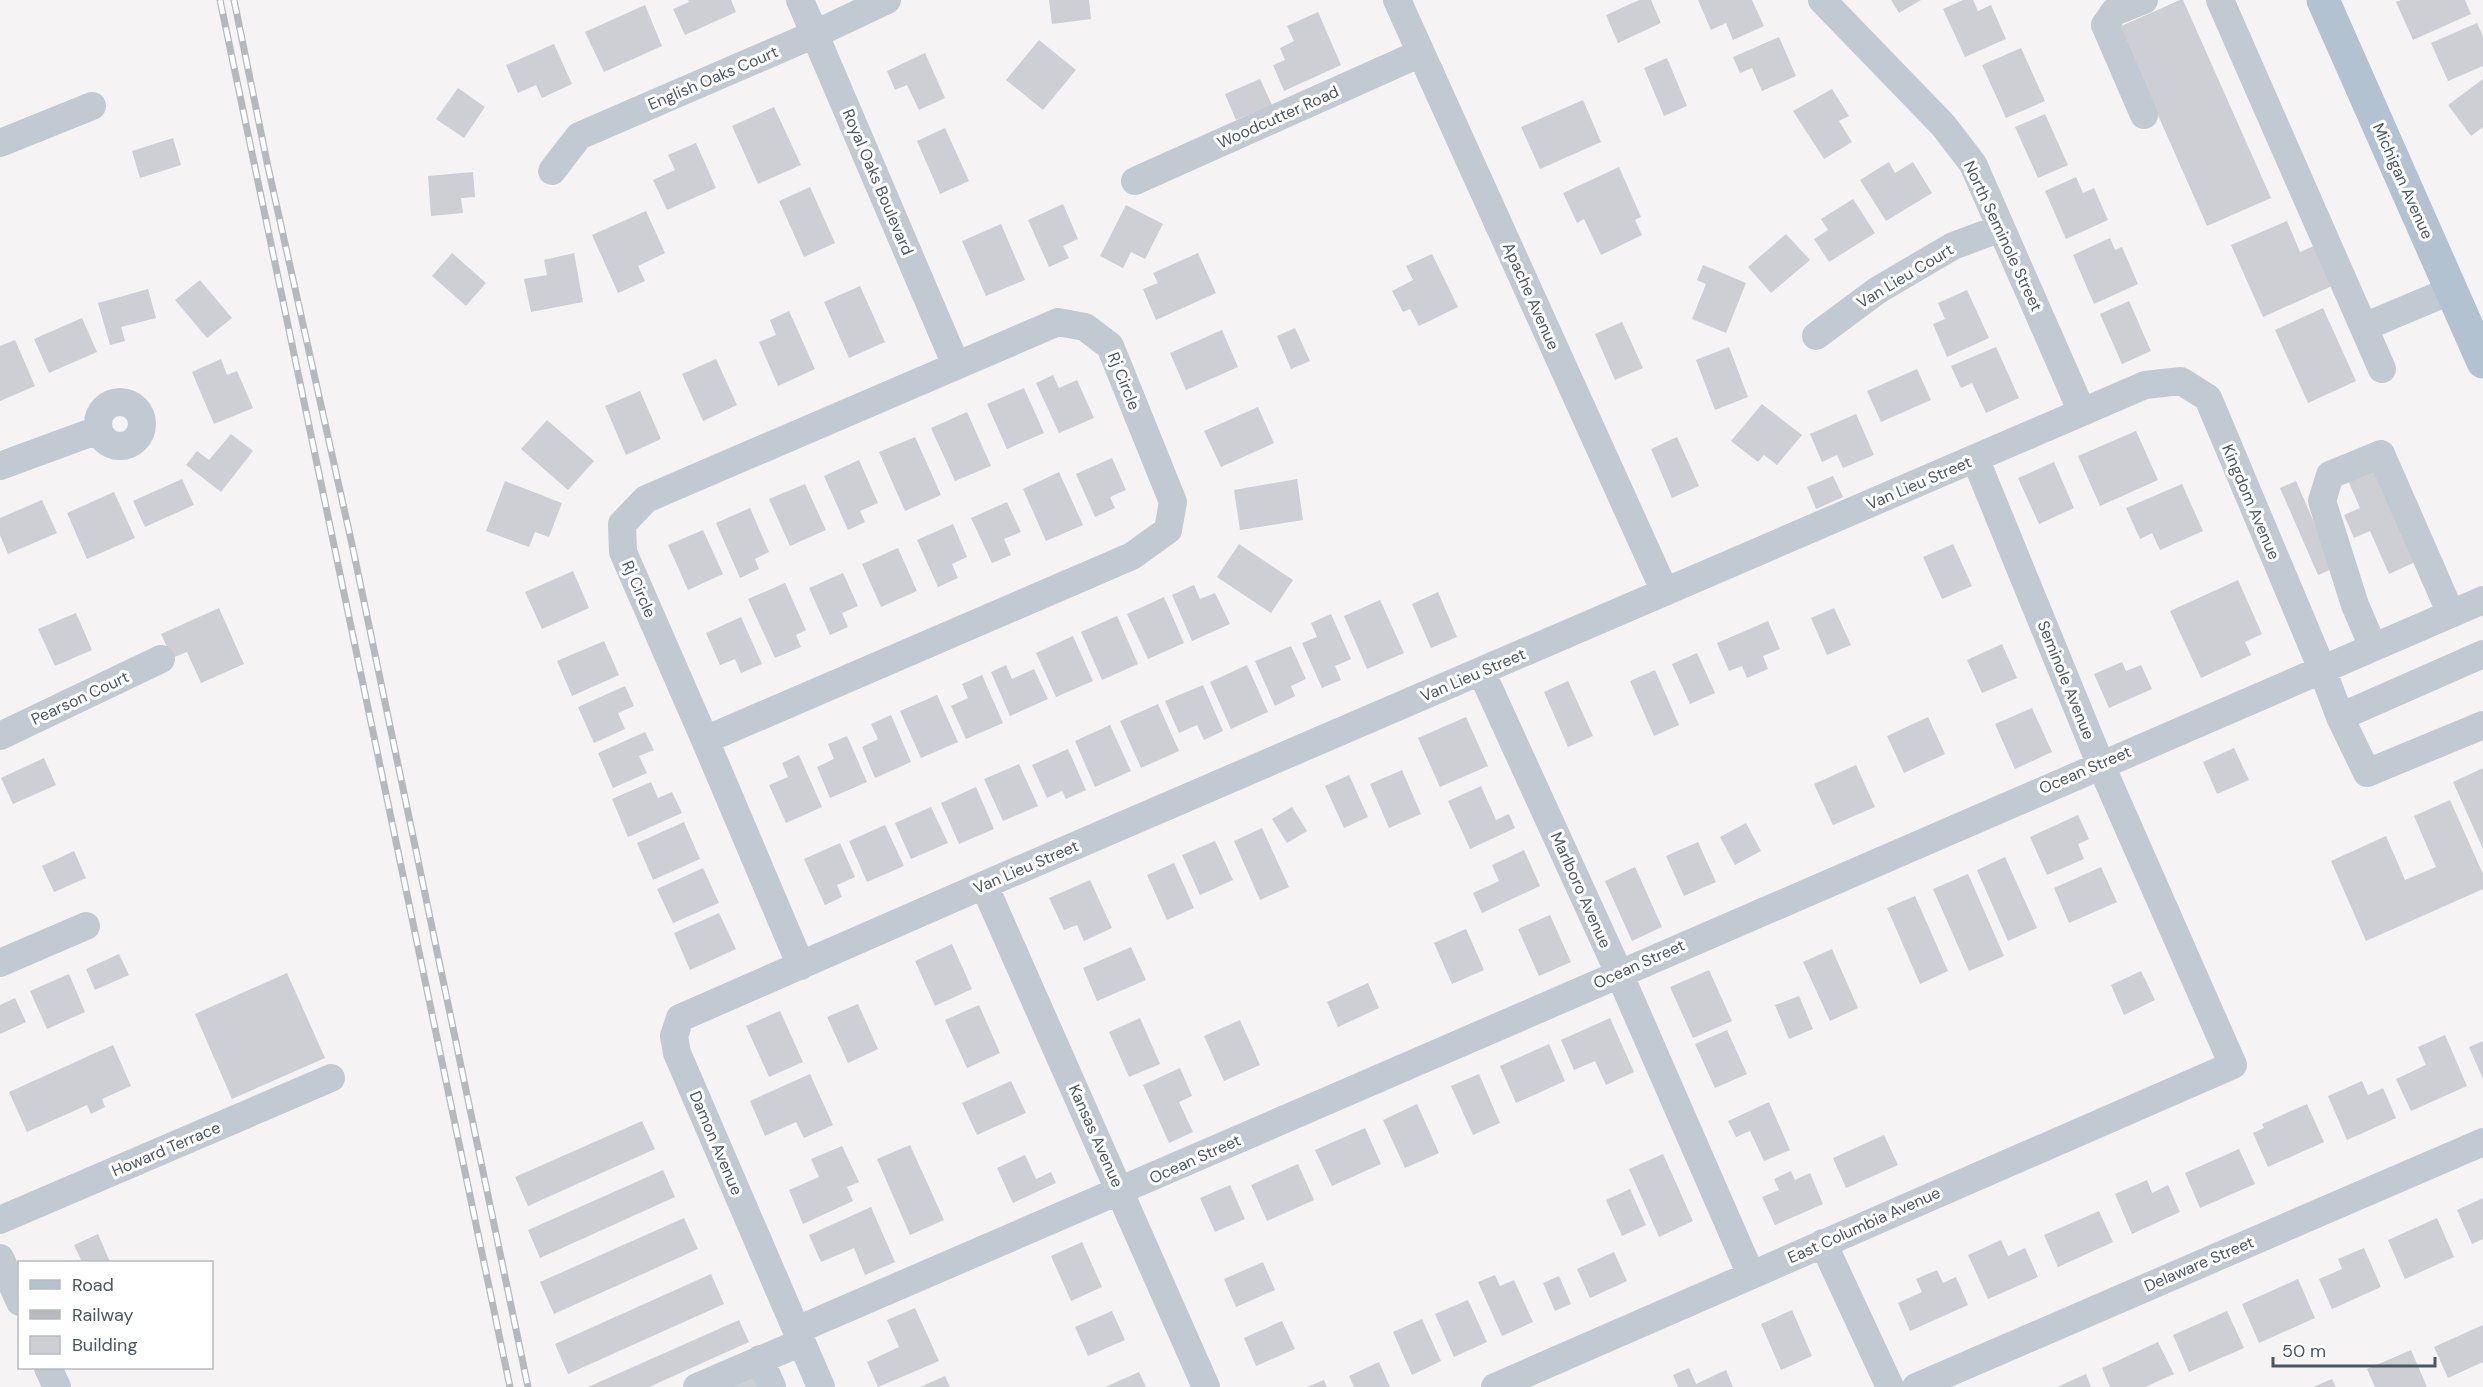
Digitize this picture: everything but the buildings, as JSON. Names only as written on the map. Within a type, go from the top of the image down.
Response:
[{"type":"main road","name":"Michigan Avenue","points":[[2323,0],[2480,349]]},
{"type":"street","name":"Royal Oaks Boulevard","points":[[800,0],[956,365]]},
{"type":"street","name":"English Oaks Court","points":[[552,171],[579,136],[815,34],[887,0]]},
{"type":"street","name":"Apache Avenue","points":[[1397,0],[1665,592]]},
{"type":"street","name":"North Seminole Street","points":[[1822,0],[1943,125],[1973,164],[2082,412]]},
{"type":"street","points":[[2144,0],[2114,12],[2105,25],[2144,115]]},
{"type":"street","points":[[2220,0],[2382,369]]},
{"type":"street","name":"Woodcutter Road","points":[[1134,181],[1421,53]]},
{"type":"street","points":[[0,143],[92,106]]},
{"type":"street","name":"Van Lieu Court","points":[[1816,336],[1878,290],[1953,246],[2001,228]]},
{"type":"street","points":[[2364,327],[2452,290]]},
{"type":"street","name":"Rj Circle","points":[[705,740],[1132,556],[1168,530],[1173,502],[1110,346],[1085,327],[1058,322],[645,499],[622,524],[623,552],[801,966]]},
{"type":"street","name":"Kingdom Avenue","points":[[2145,385],[2181,381],[2208,398],[2340,717],[2367,773],[2483,724]]},
{"type":"street","name":"Van Lieu Street","points":[[801,966],[2145,385]]},
{"type":"street","points":[[0,466],[98,430]]},
{"type":"street","points":[[2373,647],[2355,604],[2322,501],[2330,475],[2381,454],[2451,614]]},
{"type":"street","name":"Seminole Avenue","points":[[1975,458],[2100,763],[2233,1065]]},
{"type":"street","name":"Ocean Street","points":[[697,1387],[760,1359],[800,1336],[1121,1192],[2100,763],[2483,600]]},
{"type":"street","points":[[2340,717],[2483,654]]},
{"type":"street","name":"Pearson Court","points":[[0,736],[161,660]]},
{"type":"street","name":"Marlboro Avenue","points":[[1481,671],[1619,973],[1751,1275]]},
{"type":"street","name":"Kansas Avenue","points":[[984,885],[1206,1387]]},
{"type":"street","points":[[0,963],[86,926]]},
{"type":"street","name":"Damon Avenue","points":[[801,966],[680,1018],[674,1036],[676,1053],[821,1387]]},
{"type":"street","name":"East Columbia Avenue","points":[[1495,1387],[2233,1065]]},
{"type":"street","name":"Howard Terrace","points":[[0,1220],[331,1078]]},
{"type":"street","name":"Delaware Street","points":[[1916,1387],[2483,1142]]},
{"type":"street","points":[[1823,1243],[1890,1387]]},
{"type":"street","points":[[0,1258],[18,1298]]},
{"type":"street","points":[[760,1359],[772,1387]]},
{"type":"street","points":[[48,1369],[57,1387]]},
{"type":"railway","points":[[220,0],[510,1387]]},
{"type":"railway","points":[[234,0],[268,167],[353,549],[528,1387]]}]
